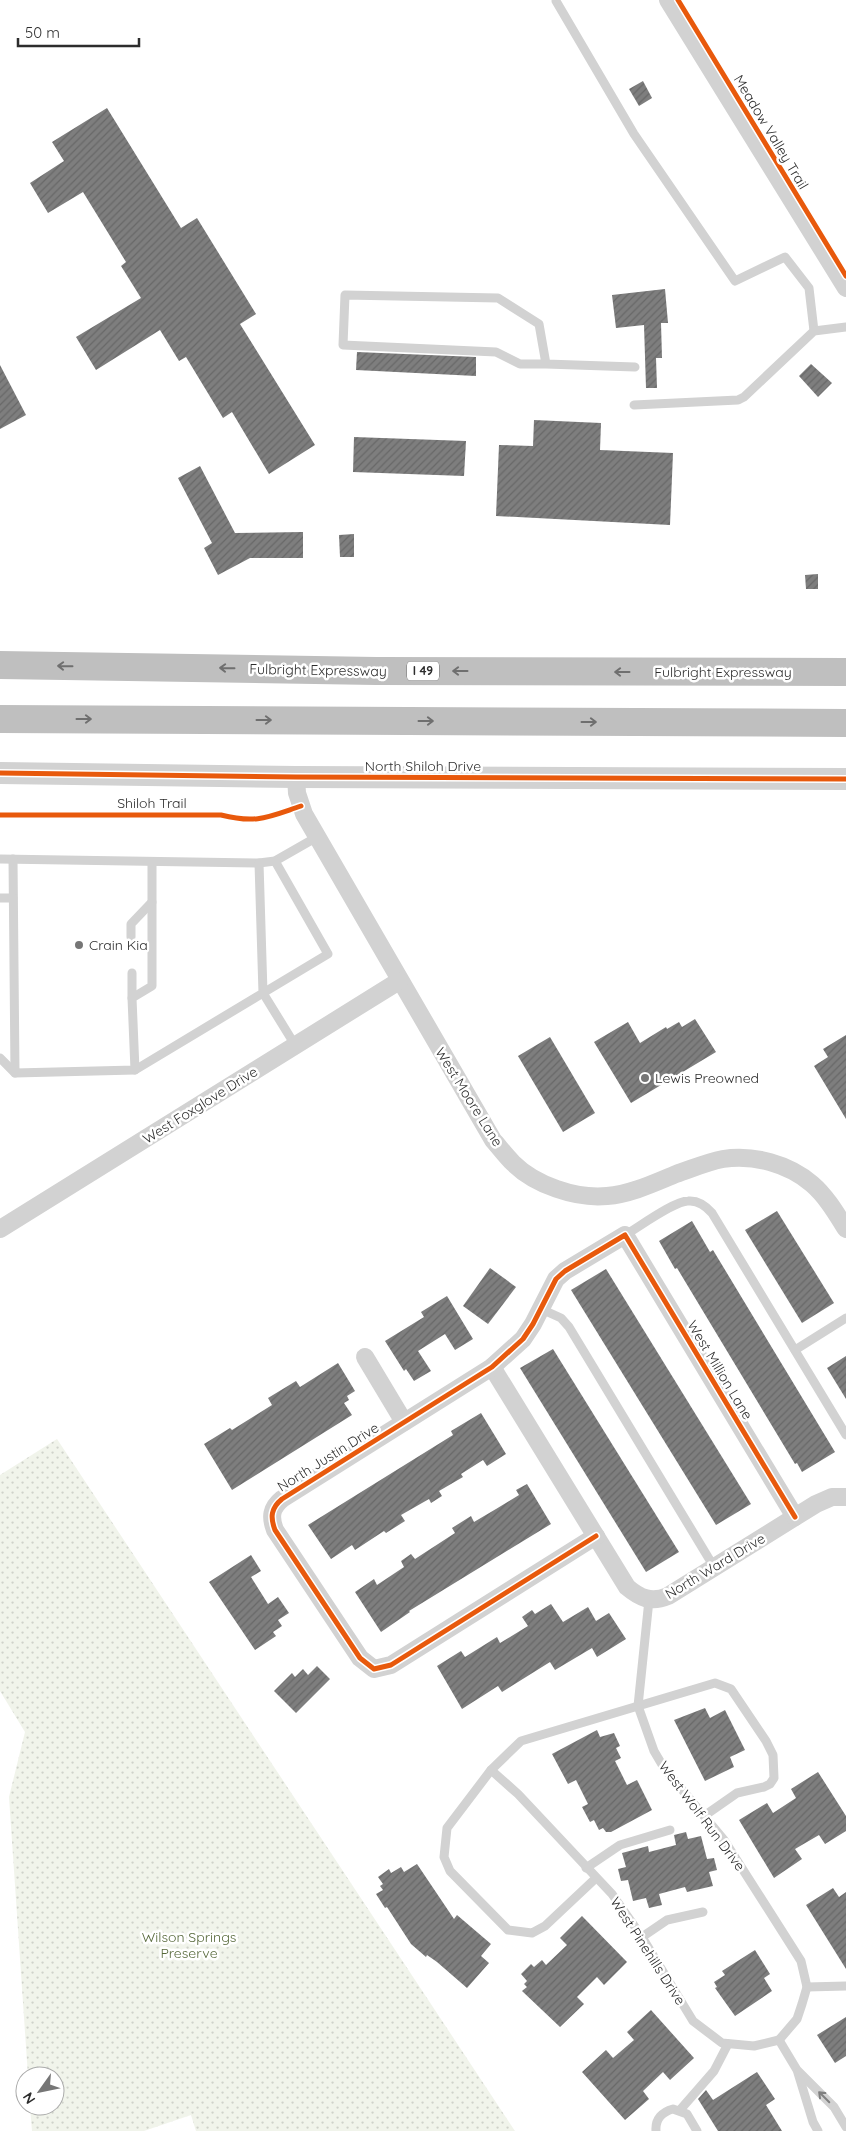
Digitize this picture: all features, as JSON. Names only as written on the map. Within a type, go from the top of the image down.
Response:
[{"type":"highway","name":"Fulbright Expressway","points":[[0,665],[386,671],[846,672]]},
{"type":"highway","points":[[0,719],[846,723]]},
{"type":"street","points":[[668,0],[846,288]]},
{"type":"street","name":"North Shiloh Drive","points":[[0,773],[296,777],[846,779]]},
{"type":"street","name":"West Moore Lane","points":[[296,777],[297,793],[304,814],[399,981],[493,1140],[514,1164],[538,1180],[562,1192],[585,1196],[606,1196],[626,1193],[723,1159],[746,1158],[768,1161],[812,1183],[826,1198],[846,1229]]},
{"type":"street","name":"West Foxglove Drive","points":[[0,1229],[399,981]]},
{"type":"street","name":"North Justin Drive","points":[[596,1536],[391,1665],[374,1669],[366,1664],[275,1530],[272,1522],[272,1512],[275,1504],[282,1499],[492,1367],[523,1338],[556,1279],[565,1271],[625,1235]]},
{"type":"street","name":"West Million Lane","points":[[625,1235],[795,1517]]},
{"type":"street","points":[[365,1358],[404,1422]]},
{"type":"street","name":"North Ward Drive","points":[[492,1367],[628,1587],[637,1596],[649,1600],[668,1596],[824,1500],[846,1497]]},
{"type":"lane","points":[[556,1],[634,134],[735,282],[785,257],[809,288],[814,331]]},
{"type":"lane","points":[[546,364],[539,324],[498,298],[345,295],[343,345],[496,352],[520,364],[634,367]]},
{"type":"lane","points":[[634,405],[738,400],[744,397],[814,331],[846,327]]},
{"type":"lane","points":[[0,859],[275,862],[317,837]]},
{"type":"lane","points":[[13,859],[15,1073]]},
{"type":"lane","points":[[132,998],[152,986],[152,862]]},
{"type":"lane","points":[[0,1058],[15,1073],[135,1070],[328,954],[275,862]]},
{"type":"lane","points":[[259,863],[263,993],[295,1045]]},
{"type":"lane","points":[[0,898],[13,898]]},
{"type":"lane","points":[[131,937],[131,924],[152,902]]},
{"type":"lane","points":[[132,973],[135,1070]]},
{"type":"lane","points":[[625,1235],[676,1204],[688,1201],[698,1202],[706,1206],[846,1435]]},
{"type":"lane","points":[[540,1309],[560,1318],[569,1326],[714,1567]]},
{"type":"lane","points":[[795,1350],[846,1318]]},
{"type":"lane","name":"West Wolf Run Drive","points":[[649,1600],[638,1706],[654,1751],[664,1768],[724,1840],[801,1962],[807,1986]]},
{"type":"lane","points":[[596,1878],[545,1926],[532,1933],[508,1930],[450,1871],[444,1857],[447,1828],[491,1770],[521,1741],[715,1683],[731,1689],[766,1740],[773,1755],[774,1778],[770,1784],[764,1787],[737,1793],[704,1816]]},
{"type":"lane","name":"West Pinehills Drive","points":[[491,1770],[518,1794],[612,1894],[642,1937],[693,2021],[722,2043],[754,2046],[779,2040]]},
{"type":"lane","points":[[586,1868],[620,1845],[670,1830]]},
{"type":"lane","points":[[642,1937],[667,1920],[703,1912]]},
{"type":"lane","points":[[818,2131],[813,2122],[797,2070],[779,2040],[797,2019],[807,1986],[846,1986]]},
{"type":"lane","points":[[680,2110],[714,2071],[728,2044]]},
{"type":"lane","points":[[797,2070],[834,2107],[846,2127]]},
{"type":"lane","points":[[656,2131],[660,2115],[666,2111],[680,2110],[687,2114],[697,2131]]},
{"type":"green space","name":"Wilson Springs Preserve","points":[[57,1439],[515,2131],[196,2131],[191,2115],[144,2131],[32,2131],[31,2116],[65,2116],[65,2066],[27,2066],[9,1797],[25,1732],[0,1691],[0,1475]]},
{"type":"building","points":[[643,81],[652,98],[639,106],[629,89]]},
{"type":"building","points":[[107,108],[181,228],[197,218],[256,314],[240,324],[315,445],[269,474],[232,412],[223,418],[186,357],[179,361],[160,330],[96,370],[76,337],[141,298],[121,266],[126,262],[83,192],[48,213],[30,183],[64,161],[52,142]]},
{"type":"building","points":[[665,289],[668,323],[661,323],[662,358],[656,358],[657,388],[646,388],[644,325],[616,328],[612,295]]},
{"type":"building","points":[[357,352],[476,357],[476,376],[356,370]]},
{"type":"building","points":[[811,364],[832,383],[818,397],[799,376]]},
{"type":"building","points":[[0,365],[26,415],[0,429]]},
{"type":"building","points":[[534,420],[601,423],[600,450],[673,453],[670,525],[496,516],[499,445],[533,446]]},
{"type":"building","points":[[354,437],[466,441],[464,476],[353,472]]},
{"type":"building","points":[[200,466],[235,533],[303,532],[303,558],[250,558],[218,575],[204,548],[212,543],[178,478]]},
{"type":"building","points":[[354,534],[354,557],[340,557],[339,535]]},
{"type":"building","points":[[818,574],[818,589],[806,589],[805,575]]},
{"type":"building","name":"Lewis Preowned","points":[[695,1019],[716,1052],[631,1103],[594,1042],[628,1022],[640,1043],[666,1027],[667,1029],[679,1022],[682,1027]]},
{"type":"building","points":[[846,1035],[846,1119],[814,1066],[828,1057],[823,1049]]},
{"type":"building","points":[[550,1037],[595,1113],[563,1132],[518,1056]]},
{"type":"building","points":[[777,1211],[834,1303],[802,1323],[745,1230]]},
{"type":"building","points":[[692,1221],[710,1252],[713,1250],[835,1452],[802,1472],[797,1463],[795,1464],[659,1241]]},
{"type":"building","points":[[490,1268],[516,1287],[488,1324],[463,1306]]},
{"type":"building","points":[[606,1269],[751,1504],[716,1525],[571,1290]]},
{"type":"building","points":[[447,1296],[473,1339],[455,1350],[445,1334],[418,1351],[431,1371],[414,1381],[406,1369],[404,1371],[385,1341],[424,1317],[421,1312]]},
{"type":"building","points":[[553,1349],[679,1552],[646,1572],[520,1368]]},
{"type":"building","points":[[846,1356],[846,1399],[827,1368]]},
{"type":"building","points":[[338,1363],[355,1391],[347,1396],[349,1400],[344,1403],[352,1415],[232,1490],[204,1444],[230,1428],[232,1430],[272,1405],[268,1398],[296,1381],[300,1387]]},
{"type":"building","points":[[481,1413],[506,1454],[487,1466],[483,1460],[461,1474],[463,1477],[439,1491],[442,1496],[431,1503],[429,1499],[401,1515],[405,1521],[386,1533],[384,1531],[355,1550],[352,1545],[331,1559],[308,1525],[453,1435],[451,1431]]},
{"type":"building","points":[[527,1484],[551,1524],[409,1611],[381,1632],[355,1592],[374,1579],[377,1585],[404,1567],[401,1561],[411,1554],[415,1559],[455,1533],[452,1528],[471,1516],[474,1522],[519,1495],[516,1490]]},
{"type":"building","points":[[251,1555],[261,1571],[251,1577],[268,1604],[278,1597],[289,1613],[278,1620],[282,1626],[273,1632],[276,1636],[255,1650],[209,1582]]},
{"type":"building","points":[[551,1604],[563,1622],[588,1607],[596,1621],[609,1613],[626,1639],[597,1657],[592,1648],[555,1670],[550,1662],[502,1692],[498,1686],[462,1709],[437,1666],[461,1651],[465,1657],[497,1637],[500,1643],[528,1626],[522,1617],[532,1610],[535,1614]]},
{"type":"building","points":[[317,1666],[330,1679],[296,1713],[274,1691],[292,1673],[295,1677],[303,1669],[308,1675]]},
{"type":"building","points":[[705,1708],[710,1718],[725,1710],[745,1750],[730,1757],[734,1767],[705,1781],[674,1720]]},
{"type":"building","points":[[597,1730],[600,1737],[614,1733],[620,1746],[616,1748],[621,1758],[615,1761],[627,1785],[637,1780],[652,1810],[611,1832],[606,1832],[603,1828],[599,1830],[594,1820],[590,1822],[582,1807],[588,1804],[576,1780],[568,1784],[552,1754]]},
{"type":"building","points":[[818,1772],[846,1816],[846,1831],[825,1844],[819,1835],[795,1849],[802,1859],[774,1878],[739,1820],[767,1803],[773,1813],[796,1798],[791,1789]]},
{"type":"building","points":[[686,1832],[688,1839],[701,1836],[707,1859],[714,1858],[717,1870],[709,1872],[713,1886],[687,1892],[685,1887],[659,1894],[662,1905],[649,1908],[646,1898],[633,1901],[628,1880],[621,1881],[618,1869],[626,1867],[622,1853],[648,1846],[649,1852],[676,1845],[674,1835]]},
{"type":"building","points":[[417,1864],[454,1919],[457,1915],[491,1944],[481,1956],[489,1963],[467,1988],[437,1962],[427,1955],[426,1957],[411,1944],[387,1907],[385,1908],[376,1894],[383,1890],[380,1886],[383,1884],[378,1877],[389,1869],[391,1873],[401,1867],[404,1872]]},
{"type":"building","points":[[833,1888],[839,1897],[846,1892],[846,1969],[806,1905]]},
{"type":"building","points":[[582,1916],[627,1962],[604,1985],[597,1977],[577,1997],[584,2004],[560,2027],[522,1991],[527,1987],[524,1984],[527,1981],[521,1974],[531,1964],[534,1967],[542,1960],[546,1965],[567,1945],[560,1938]]},
{"type":"building","points":[[755,1950],[770,1974],[764,1978],[772,1991],[735,2016],[715,1988],[717,1987],[714,1982],[725,1975],[722,1971]]},
{"type":"building","points":[[651,2010],[694,2058],[670,2080],[663,2072],[643,2091],[649,2099],[625,2120],[582,2072],[606,2050],[613,2058],[634,2040],[627,2032]]},
{"type":"building","points":[[846,2017],[846,2056],[835,2063],[817,2035]]},
{"type":"building","points":[[757,2072],[775,2099],[766,2105],[782,2131],[718,2131],[698,2099],[706,2090],[713,2100]]},
{"type":"cycle path","name":"Meadow Valley Trail","points":[[678,0],[846,276]]},
{"type":"cycle path","points":[[0,773],[296,777],[846,779]]},
{"type":"cycle path","name":"Shiloh Trail","points":[[0,815],[221,815],[253,819],[271,816],[301,806]]},
{"type":"cycle path","points":[[596,1536],[391,1665],[374,1669],[360,1658],[275,1530],[272,1513],[282,1499],[492,1367],[523,1339],[533,1324],[556,1279],[565,1271],[625,1235],[795,1517]]},
{"type":"place","name":"Crain Kia","points":[[79,945]]},
{"type":"place","name":"Lewis Preowned","points":[[645,1078]]}]
